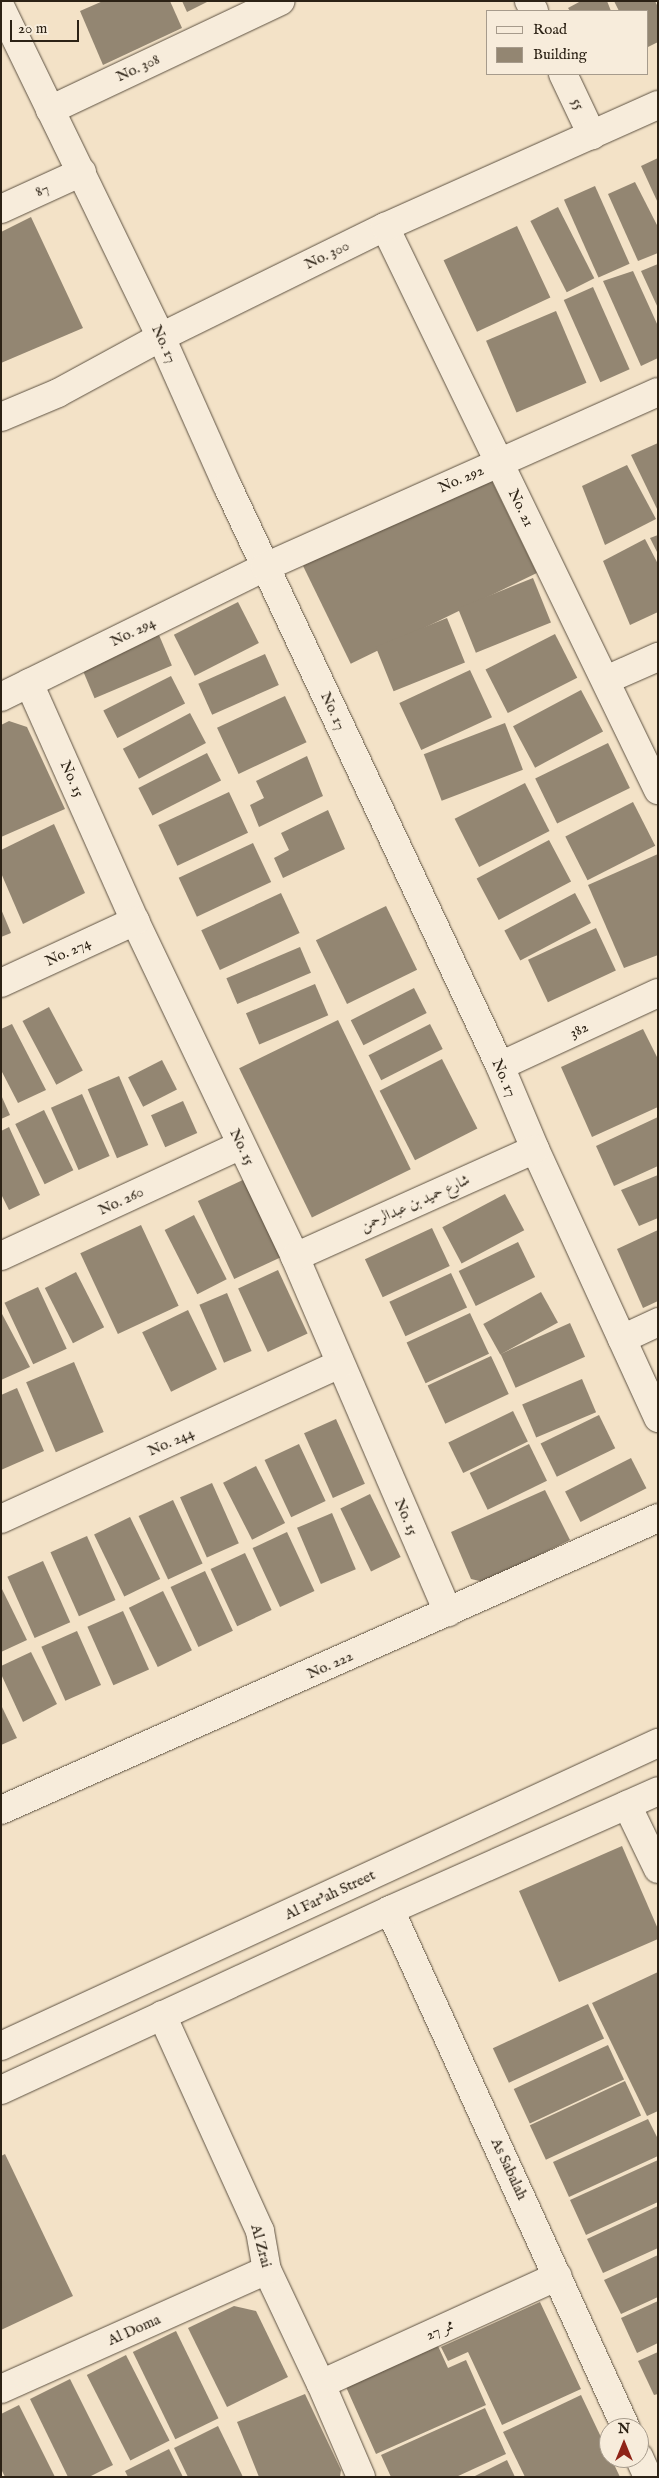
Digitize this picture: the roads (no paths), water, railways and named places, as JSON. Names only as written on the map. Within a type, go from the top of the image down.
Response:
[{"type":"street","name":"No. 308","points":[[50,110],[281,1]]},
{"type":"street","name":"No. 17","points":[[1,8],[161,337],[265,567],[500,1066],[535,1149],[658,1418]]},
{"type":"street","name":"55","points":[[563,75],[592,135]]},
{"type":"street","name":"No. 300","points":[[1,417],[58,393],[161,337],[385,227],[658,105]]},
{"type":"street","name":"87","points":[[1,209],[82,172]]},
{"type":"street","name":"No. 21","points":[[385,227],[658,790]]},
{"type":"street","name":"No. 292","points":[[265,567],[658,392]]},
{"type":"street","name":"No. 294","points":[[1,697],[265,567]]},
{"type":"street","points":[[606,680],[658,657]]},
{"type":"street","name":"No. 15","points":[[29,684],[135,921],[295,1256],[448,1612]]},
{"type":"street","name":"No. 274","points":[[1,983],[135,921]]},
{"type":"street","name":"382","points":[[500,1066],[658,993]]},
{"type":"street","name":"No. 260","points":[[1,1256],[241,1145]]},
{"type":"street","name":"شارع حميد بن عبدالرحمن","points":[[295,1256],[535,1149]]},
{"type":"street","points":[[622,1339],[658,1322]]},
{"type":"street","name":"No. 244","points":[[1,1518],[340,1364]]},
{"type":"street","name":"No. 222","points":[[1,1810],[658,1518]]},
{"type":"street","name":"Al Far'ah Street","points":[[1,2046],[658,1743]]},
{"type":"street","points":[[1,2090],[390,1910],[658,1791]]},
{"type":"street","points":[[627,1805],[658,1869]]},
{"type":"street","name":"As Sabalah","points":[[390,1910],[622,2418]]},
{"type":"street","name":"Al Zrai","points":[[162,2015],[260,2231],[267,2270],[321,2384],[361,2477]]},
{"type":"street","name":"Al Doma","points":[[1,2389],[267,2270]]},
{"type":"street","name":"ممر 27","points":[[321,2384],[558,2276]]}]
